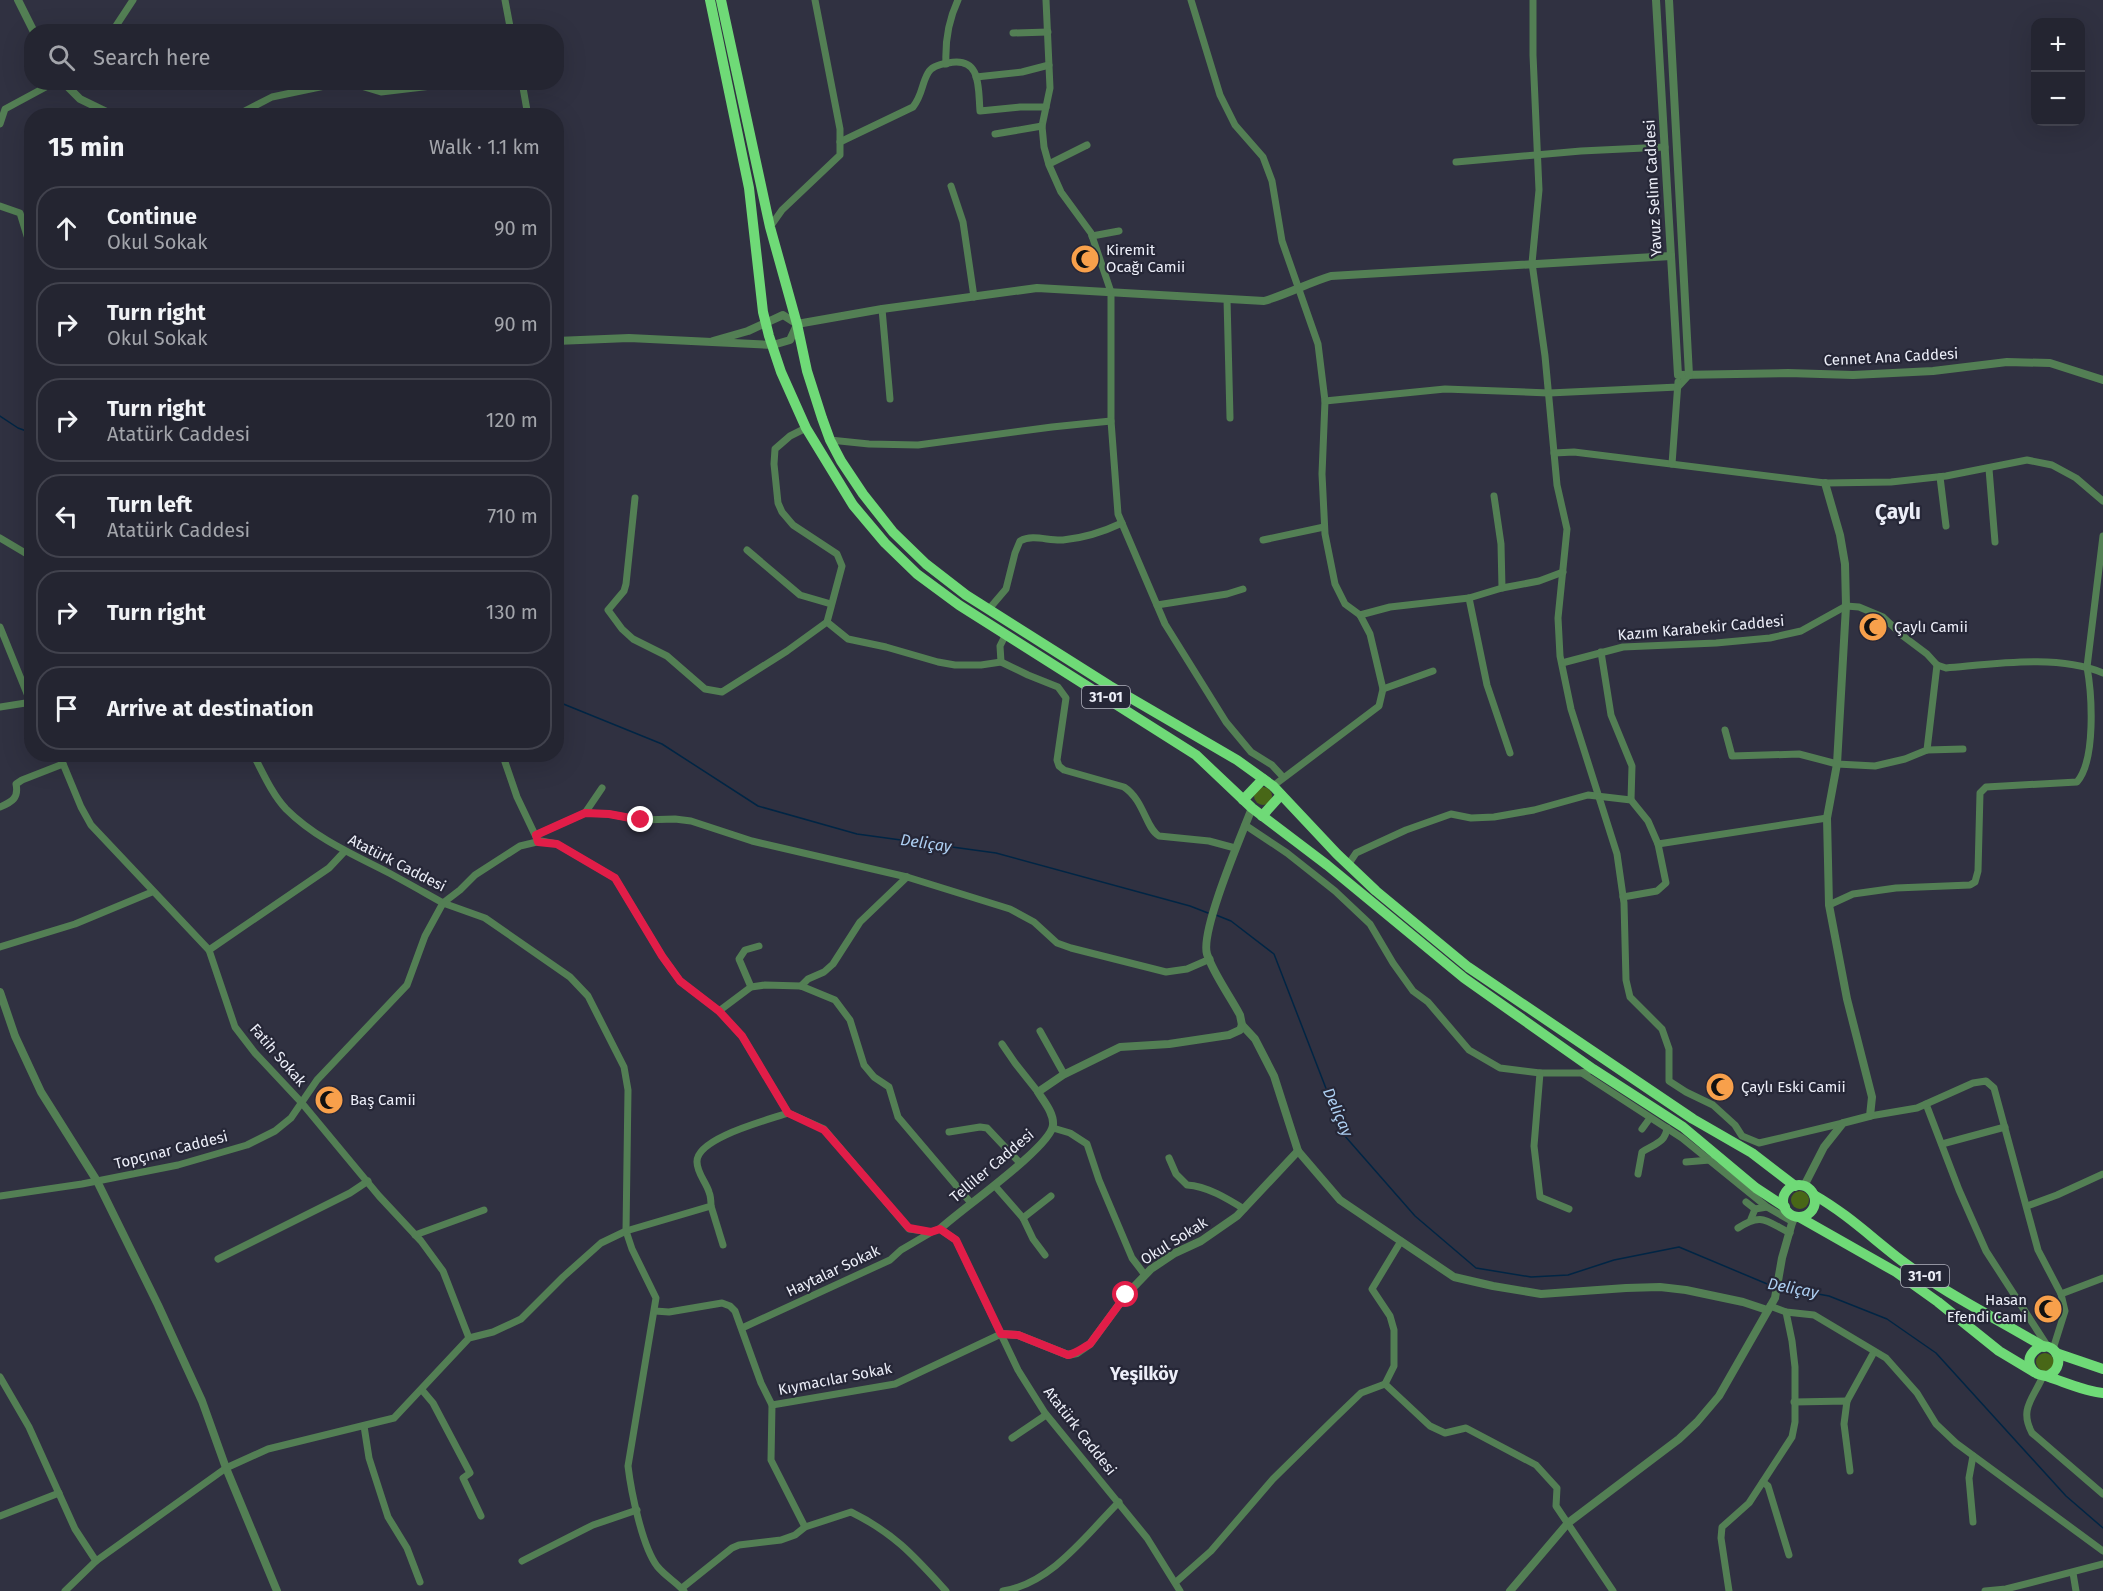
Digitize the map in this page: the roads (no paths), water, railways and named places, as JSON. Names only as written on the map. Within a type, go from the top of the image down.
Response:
[{"type":"highway","name":"31-01","points":[[710,0],[749,188],[765,322],[781,372],[806,428],[853,505],[885,543],[917,574],[959,605],[1196,755],[1262,816],[1327,865],[1464,978],[1593,1069],[1683,1127],[1756,1188],[1785,1208]]},
{"type":"highway","name":"31-01","points":[[721,0],[770,227],[797,324],[807,371],[830,440],[862,494],[893,532],[926,564],[988,609],[1110,686],[1206,741],[1268,783],[1348,865],[1468,967],[1799,1186]]},
{"type":"highway","points":[[1248,804],[1268,783]]},
{"type":"highway","points":[[1262,816],[1281,795]]},
{"type":"highway","points":[[1799,1186],[1814,1195],[1813,1208],[1807,1215],[1795,1218],[1785,1208],[1785,1194],[1799,1186]]},
{"type":"highway","name":"31-01","points":[[1814,1195],[1855,1222],[1902,1261],[1950,1293],[2050,1349],[2103,1369]]},
{"type":"highway","name":"31-01","points":[[1795,1218],[1896,1272],[2000,1351],[2041,1375],[2058,1382],[2103,1393]]},
{"type":"highway","points":[[2050,1349],[2058,1357],[2058,1367],[2052,1374],[2041,1375],[2030,1359],[2035,1350],[2050,1349]]},
{"type":"street","points":[[18,0],[30,24]]},
{"type":"street","points":[[117,24],[132,0]]},
{"type":"street","points":[[505,0],[510,24]]},
{"type":"street","points":[[770,227],[783,210],[840,155],[840,129],[815,0]]},
{"type":"street","points":[[946,64],[945,50],[958,0]]},
{"type":"street","points":[[1046,0],[1050,87],[1042,126],[1044,147],[1061,192],[1092,236],[1112,292],[1111,421],[1118,514],[1165,624],[1226,722],[1251,753],[1272,765],[1283,777]]},
{"type":"street","points":[[1191,0],[1220,95],[1235,125],[1263,157],[1269,173],[1282,241],[1318,344],[1326,401],[1322,474],[1324,527],[1335,584],[1345,604],[1360,615],[1370,634],[1383,689],[1379,705],[1359,722],[1283,777],[1268,783]]},
{"type":"street","points":[[1533,0],[1539,190],[1532,263],[1549,393],[1557,484],[1568,529],[1558,618],[1562,663],[1571,709],[1617,854],[1623,897],[1626,980],[1630,997],[1662,1029],[1669,1049],[1668,1081],[1713,1105],[1735,1125],[1742,1136],[1759,1143],[1870,1116],[1917,1108],[1973,1083],[1986,1081],[1994,1088],[2038,1250],[2061,1294],[2064,1311],[2050,1349]]},
{"type":"street","name":"Yavuz Selim Caddesi","points":[[1656,0],[1678,375]]},
{"type":"street","name":"Yavuz Selim Caddesi","points":[[1669,0],[1689,375]]},
{"type":"street","points":[[1013,33],[1048,32]]},
{"type":"street","points":[[840,142],[913,107],[920,97],[928,72],[934,67],[946,64],[964,62],[971,65],[976,77],[980,111],[1046,107]]},
{"type":"street","points":[[976,77],[1022,72],[1049,65]]},
{"type":"street","points":[[0,124],[5,109],[40,90]]},
{"type":"street","points":[[71,90],[80,99],[99,108]]},
{"type":"street","points":[[251,108],[272,97],[306,90]]},
{"type":"street","points":[[374,90],[381,92],[398,90]]},
{"type":"street","points":[[523,90],[527,108]]},
{"type":"street","points":[[995,134],[1042,126]]},
{"type":"street","points":[[1049,164],[1087,145]]},
{"type":"street","points":[[1455,162],[1581,151],[1665,147]]},
{"type":"street","points":[[951,186],[963,222],[974,297]]},
{"type":"street","points":[[0,206],[20,213],[24,226]]},
{"type":"street","points":[[1092,236],[1119,231]]},
{"type":"street","points":[[713,341],[748,331],[783,315],[797,324],[882,309],[1036,288],[1264,301],[1290,293],[1299,286],[1331,276],[1671,256]]},
{"type":"street","points":[[1227,299],[1230,418]]},
{"type":"street","points":[[882,309],[890,399]]},
{"type":"street","points":[[564,341],[629,338],[773,345],[790,340],[797,324]]},
{"type":"street","name":"Cennet Ana Caddesi","points":[[1678,375],[1788,373],[1853,375],[1933,371],[2007,362],[2050,363],[2103,380]]},
{"type":"street","points":[[1672,464],[1678,375]]},
{"type":"street","points":[[1326,401],[1444,389],[1549,393],[1678,387],[1689,375]]},
{"type":"street","points":[[830,440],[918,445],[1111,421]]},
{"type":"street","points":[[635,498],[626,584],[624,591],[608,610],[622,629],[633,639],[667,656],[705,689],[722,693],[788,651],[827,622],[842,566],[837,554],[793,525],[778,503],[774,464],[775,449],[790,436],[806,428]]},
{"type":"street","points":[[1554,453],[1574,452],[1825,483],[1892,482],[1940,477],[2027,460],[2052,465],[2076,478],[2103,501]]},
{"type":"street","points":[[1989,469],[1995,542]]},
{"type":"street","points":[[1940,477],[1946,526]]},
{"type":"street","points":[[1825,483],[1840,535],[1845,564],[1846,606],[1837,764],[1827,818],[1829,905],[1847,999],[1872,1097],[1870,1116]]},
{"type":"street","points":[[1494,496],[1500,544],[1502,588]]},
{"type":"street","points":[[988,609],[1006,589],[1020,541],[1031,538],[1049,540],[1078,538],[1094,535],[1122,523]]},
{"type":"street","points":[[1263,540],[1324,527]]},
{"type":"street","points":[[1829,905],[1853,894],[1896,888],[1970,885],[1975,882],[1978,871],[1980,793],[1986,787],[2077,782],[2083,775],[2088,762],[2091,712],[2091,684],[2087,667],[2103,536]]},
{"type":"street","points":[[0,538],[24,552]]},
{"type":"street","points":[[747,550],[800,595],[831,604]]},
{"type":"street","points":[[1360,615],[1390,607],[1469,597],[1539,581],[1563,572]]},
{"type":"street","points":[[1157,605],[1218,596],[1243,589]]},
{"type":"street","points":[[1469,597],[1487,685],[1510,753]]},
{"type":"street","points":[[1846,606],[1859,607],[1883,617],[1937,665],[1946,668],[2027,662],[2087,667],[2103,673]]},
{"type":"street","name":"Kazım Karabekir Caddesi","points":[[1562,663],[1623,647],[1770,638],[1801,631],[1846,606]]},
{"type":"street","points":[[827,622],[848,639],[956,665],[1001,662],[1058,687],[1066,698],[1057,760],[1059,766],[1064,770],[1124,787],[1132,792],[1140,803],[1153,833],[1159,836],[1209,840],[1235,848]]},
{"type":"street","points":[[0,627],[24,684]]},
{"type":"street","points":[[1001,662],[1000,646],[1006,634]]},
{"type":"street","points":[[1601,652],[1611,715],[1632,766],[1631,800],[1648,821],[1658,844],[1666,883],[1657,891],[1623,897]]},
{"type":"street","points":[[1927,750],[1937,665]]},
{"type":"street","points":[[1383,689],[1432,671]]},
{"type":"street","points":[[0,707],[24,702]]},
{"type":"street","points":[[1725,730],[1732,756],[1799,754],[1837,764],[1875,766],[1905,759],[1927,750],[1963,749]]},
{"type":"street","name":"Atatürk Caddesi","points":[[257,762],[268,784],[286,809],[314,832],[344,852],[387,872],[443,903],[475,875],[519,846],[585,813]]},
{"type":"street","points":[[505,762],[517,797],[537,838],[557,844],[615,878],[662,956],[680,981],[719,1011],[742,1036],[788,1113],[824,1130],[909,1228],[931,1232],[940,1229]]},
{"type":"street","points":[[0,807],[15,798],[18,792],[16,784],[63,764]]},
{"type":"street","name":"Fatih Sokak","points":[[63,764],[91,825],[209,950],[235,1027],[255,1053],[301,1102],[415,1235],[443,1271],[470,1338]]},
{"type":"street","points":[[585,813],[602,788]]},
{"type":"street","points":[[1348,865],[1356,852],[1406,830],[1451,814],[1471,818],[1494,817],[1534,810],[1588,795],[1631,800]]},
{"type":"street","points":[[1248,804],[1245,825],[1235,848],[1207,936],[1207,952],[1240,1015],[1242,1025],[1255,1039],[1274,1077],[1298,1151],[1340,1200],[1454,1277],[1493,1287],[1540,1294],[1626,1288],[1686,1290],[1786,1312],[1814,1315],[1886,1358],[1917,1393],[1936,1424],[1956,1443],[2103,1551]]},
{"type":"street","points":[[585,813],[609,814],[641,820],[691,821],[752,841],[907,877],[1010,909],[1034,922],[1058,943],[1071,948],[1166,972],[1187,969],[1210,960]]},
{"type":"street","points":[[1658,844],[1827,818]]},
{"type":"street","points":[[1245,825],[1319,878],[1370,924],[1413,991],[1428,1002],[1469,1050],[1500,1068],[1540,1073],[1582,1073],[1593,1069]]},
{"type":"street","points":[[209,950],[329,868],[344,852]]},
{"type":"street","points":[[801,986],[808,979],[824,972],[833,964],[860,922],[907,877]]},
{"type":"street","points":[[0,947],[75,924],[152,892]]},
{"type":"street","points":[[443,903],[485,918],[570,977],[588,996],[624,1067],[628,1090],[626,1231],[632,1249],[656,1298],[628,1466],[630,1485],[647,1547],[656,1564],[670,1580],[683,1590],[732,1548],[739,1545],[781,1540],[795,1535],[804,1527],[851,1512],[874,1523],[905,1546],[946,1591]]},
{"type":"street","name":"Topçınar Caddesi","points":[[0,1196],[178,1165],[247,1145],[274,1131],[291,1118],[317,1080],[408,985],[425,936],[443,903]]},
{"type":"street","points":[[750,987],[738,959],[746,950],[759,946]]},
{"type":"street","points":[[719,1011],[750,987],[765,985],[801,986],[835,1000],[850,1020],[864,1065],[874,1077],[889,1087],[898,1117],[971,1203]]},
{"type":"street","points":[[0,992],[15,1036],[41,1092],[96,1181],[158,1305],[197,1390],[226,1468],[277,1591]]},
{"type":"street","points":[[1002,1044],[1038,1092],[1064,1074],[1120,1047],[1169,1044],[1229,1035],[1240,1030],[1242,1025]]},
{"type":"street","points":[[1040,1031],[1064,1074]]},
{"type":"street","points":[[1540,1073],[1534,1146],[1540,1197],[1569,1209]]},
{"type":"street","points":[[1510,1591],[1568,1523],[1679,1438],[1697,1422],[1719,1396],[1775,1298],[1780,1269],[1795,1218],[1767,1207],[1667,1128],[1582,1073]]},
{"type":"street","name":"Telliler Caddesi","points":[[940,1229],[994,1186],[1045,1140],[1053,1128],[1052,1116],[1038,1092]]},
{"type":"street","points":[[1926,1104],[1986,1251],[2050,1349]]},
{"type":"street","points":[[723,1245],[709,1193],[696,1159],[702,1149],[723,1136],[788,1113]]},
{"type":"street","points":[[1642,1129],[1650,1118]]},
{"type":"street","points":[[1799,1186],[1824,1147],[1843,1123]]},
{"type":"street","points":[[1942,1144],[2005,1126]]},
{"type":"street","points":[[949,1132],[987,1128],[1020,1163]]},
{"type":"street","points":[[1053,1128],[1070,1133],[1087,1144],[1099,1180],[1132,1258],[1145,1275]]},
{"type":"street","points":[[1638,1174],[1642,1152],[1662,1142],[1667,1128]]},
{"type":"street","name":"Okul Sokak","points":[[1001,1334],[1027,1338],[1068,1355],[1077,1353],[1090,1344],[1126,1295],[1151,1269],[1174,1253],[1201,1241],[1237,1216],[1298,1151]]},
{"type":"street","points":[[1169,1158],[1176,1174],[1187,1185],[1193,1185],[1227,1198],[1244,1209]]},
{"type":"street","points":[[1686,1162],[1708,1161]]},
{"type":"street","points":[[1698,1169],[1708,1161]]},
{"type":"street","points":[[2027,1206],[2057,1196],[2103,1174]]},
{"type":"street","points":[[218,1259],[350,1193],[368,1181]]},
{"type":"street","points":[[994,1186],[1023,1218],[1045,1255]]},
{"type":"street","points":[[1023,1218],[1052,1196]]},
{"type":"street","points":[[1746,1202],[1755,1209],[1767,1207]]},
{"type":"street","points":[[65,1591],[96,1561],[226,1468],[268,1449],[394,1418],[470,1338],[493,1332],[521,1319],[601,1243],[626,1231],[711,1206]]},
{"type":"street","points":[[1751,1219],[1755,1209]]},
{"type":"street","points":[[415,1235],[484,1210]]},
{"type":"street","points":[[1738,1228],[1751,1219],[1764,1218],[1790,1233]]},
{"type":"street","name":"Atatürk Caddesi","points":[[940,1229],[956,1240],[1018,1370],[1046,1415],[1147,1538],[1180,1591]]},
{"type":"street","name":"Haytalar Sokak","points":[[742,1328],[890,1260],[931,1232]]},
{"type":"street","points":[[1176,1582],[1210,1551],[1274,1479],[1361,1393],[1385,1384],[1395,1366],[1394,1330],[1390,1316],[1372,1289],[1401,1241]]},
{"type":"street","points":[[2061,1294],[2103,1278]]},
{"type":"street","points":[[655,1311],[669,1312],[722,1303],[735,1311],[761,1383],[772,1405],[771,1460],[804,1527]]},
{"type":"street","points":[[1729,1591],[1721,1538],[1722,1527],[1749,1503],[1792,1437],[1795,1422],[1792,1341],[1786,1312]]},
{"type":"street","name":"Kıymacılar Sokak","points":[[772,1405],[895,1384],[1001,1334]]},
{"type":"street","points":[[1850,1471],[1844,1424],[1847,1401],[1874,1352]]},
{"type":"street","points":[[2041,1375],[2035,1395],[2026,1408],[2026,1422],[2032,1433],[2103,1494]]},
{"type":"street","points":[[0,1377],[29,1427],[75,1529],[96,1561]]},
{"type":"street","points":[[1385,1384],[1430,1426],[1445,1433],[1466,1428],[1536,1465],[1557,1488],[1556,1506],[1613,1591]]},
{"type":"street","points":[[422,1390],[433,1403],[470,1473],[463,1478],[481,1516]]},
{"type":"street","points":[[1794,1402],[1847,1401]]},
{"type":"street","points":[[1012,1438],[1046,1415]]},
{"type":"street","points":[[364,1426],[369,1458],[385,1509],[407,1548],[420,1582]]},
{"type":"street","points":[[1973,1456],[1969,1478],[1973,1522]]},
{"type":"street","points":[[1763,1482],[1768,1486],[1790,1555]]},
{"type":"street","points":[[0,1516],[59,1494]]},
{"type":"street","points":[[1003,1591],[1038,1579],[1062,1560],[1119,1502]]},
{"type":"street","points":[[522,1561],[592,1526],[637,1510]]},
{"type":"street","points":[[1985,1591],[2006,1589],[2103,1564]]},
{"type":"street","points":[[2073,1573],[2076,1591]]},
{"type":"waterway","name":"Deliçay","points":[[0,416],[24,430]]},
{"type":"waterway","name":"Deliçay","points":[[564,704],[662,744],[758,806],[857,834],[996,853],[1190,906],[1208,913]]},
{"type":"waterway","name":"Deliçay","points":[[1216,915],[1231,921],[1274,954],[1344,1135],[1415,1216],[1476,1268],[1531,1277],[1568,1275],[1614,1260],[1679,1247],[1772,1286]]},
{"type":"waterway","name":"Deliçay","points":[[1780,1287],[1829,1296],[1887,1319],[1936,1353],[2066,1496],[2103,1528]]},
{"type":"place","name":"Kiremit Ocağı Camii","points":[[1085,259]]},
{"type":"place","name":"Çaylı Camii","points":[[1873,627]]},
{"type":"place","name":"Çaylı Eski Camii","points":[[1720,1087]]},
{"type":"place","name":"Baş Camii","points":[[329,1100]]},
{"type":"place","name":"Hasan Efendi Cami","points":[[2048,1309]]},
{"type":"district","name":"Çaylı","points":[[1898,512]]},
{"type":"district","name":"Yeşilköy","points":[[1144,1374]]}]
